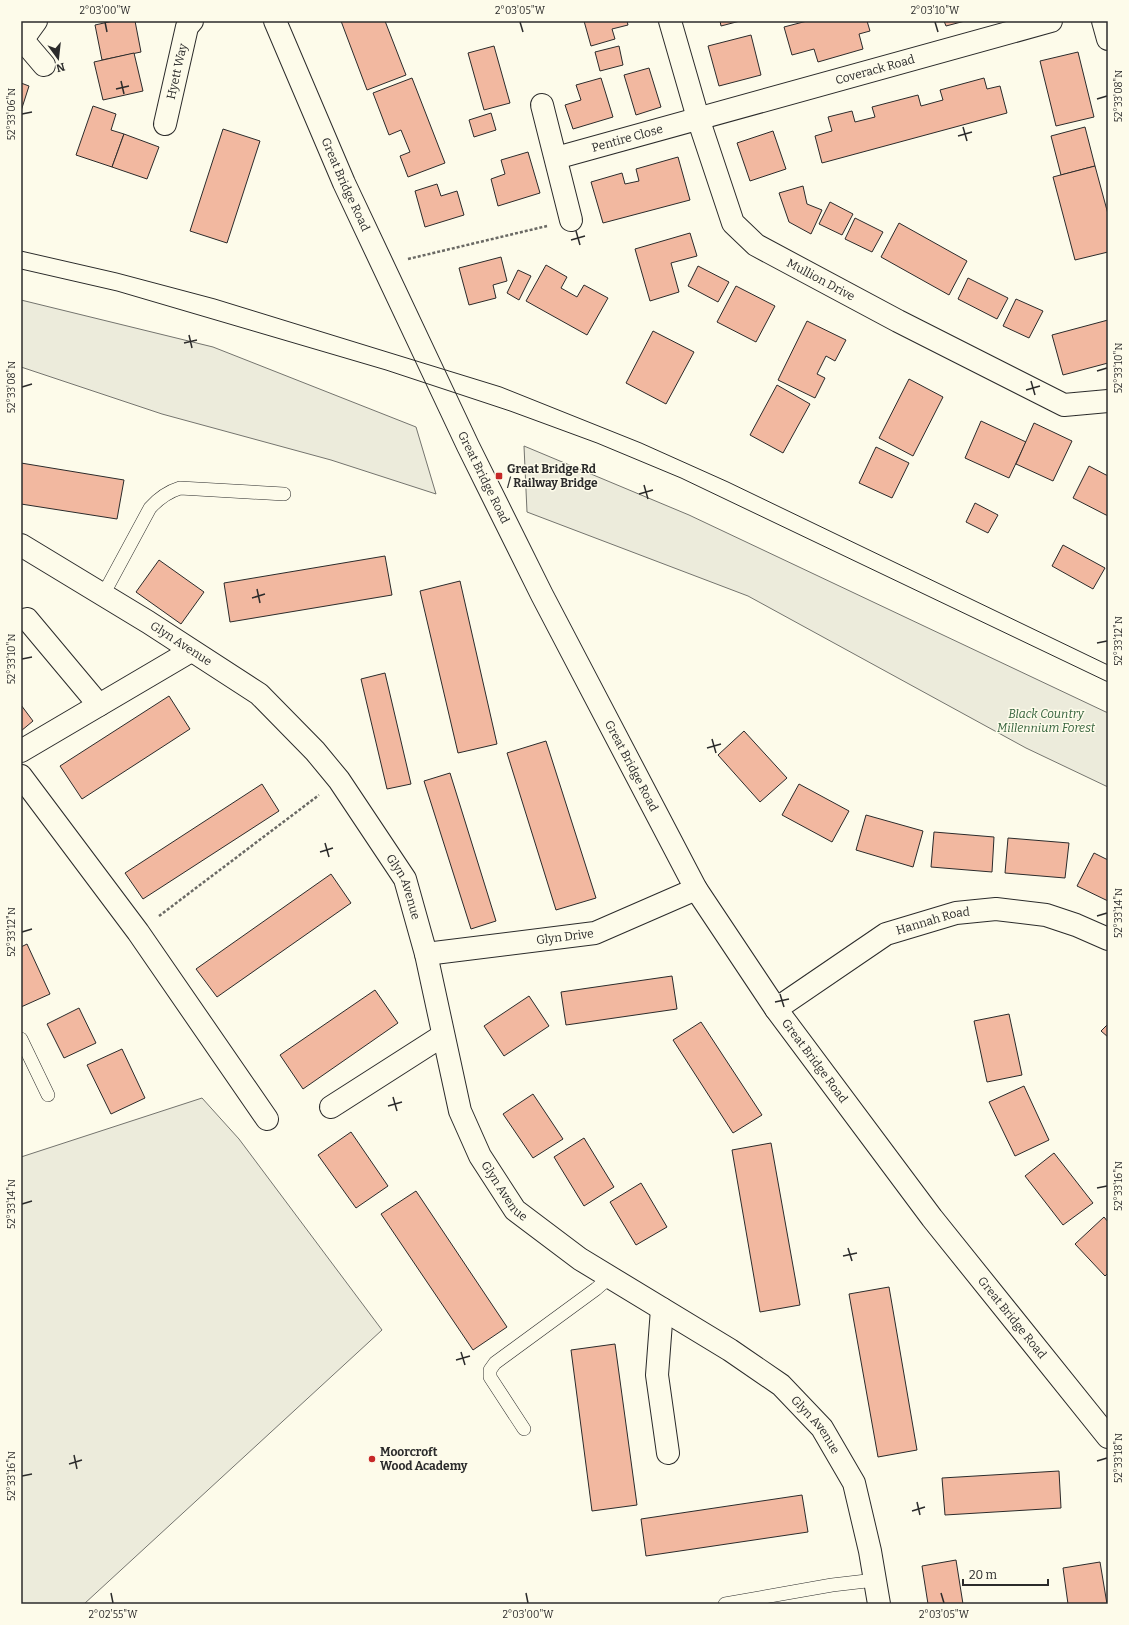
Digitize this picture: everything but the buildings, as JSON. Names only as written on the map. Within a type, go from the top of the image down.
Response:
[{"type":"street","points":[[36,21],[22,38],[44,64]]},
{"type":"street","name":"Hyett Way","points":[[165,124],[187,27],[192,21]]},
{"type":"street","name":"Great Bridge Road","points":[[275,21],[344,183],[468,446],[542,595],[696,889],[776,1009],[932,1218],[1108,1437]]},
{"type":"street","name":"Mullion Drive","points":[[670,21],[698,118],[733,223],[756,245],[898,321],[1064,405],[1108,401]]},
{"type":"street","name":"Coverack Road","points":[[698,118],[1051,21]]},
{"type":"street","points":[[1103,21],[1108,39]]},
{"type":"street","points":[[542,104],[571,220]]},
{"type":"street","name":"Pentire Close","points":[[556,158],[698,118]]},
{"type":"street","name":"Glyn Avenue","points":[[21,546],[103,595],[259,694],[315,751],[339,780],[405,879],[426,954],[442,1036],[460,1111],[480,1156],[515,1210],[580,1259],[730,1350],[781,1385],[822,1428],[854,1483],[879,1604]]},
{"type":"street","points":[[27,619],[99,705]]},
{"type":"street","points":[[21,751],[191,651]]},
{"type":"street","points":[[21,776],[138,932],[267,1119]]},
{"type":"street","name":"Glyn Drive","points":[[426,954],[595,933],[696,889]]},
{"type":"street","name":"Hannah Road","points":[[776,1009],[886,934],[956,913],[996,909],[1046,915],[1076,925],[1108,939]]},
{"type":"street","points":[[331,1107],[442,1036]]},
{"type":"street","points":[[662,1309],[657,1375],[668,1453]]},
{"type":"lane","points":[[103,595],[150,508],[158,499],[169,491],[180,488],[284,494]]},
{"type":"lane","points":[[21,1039],[48,1095]]},
{"type":"lane","points":[[524,1429],[490,1377],[490,1370],[495,1363],[596,1289],[610,1277]]},
{"type":"lane","points":[[725,1604],[832,1585],[875,1580]]},
{"type":"path","points":[[383,265],[571,220]]},
{"type":"path","points":[[138,932],[339,780]]},
{"type":"green space","points":[[21,300],[213,347],[416,427],[436,494],[331,460],[162,414],[21,367]]},
{"type":"green space","name":"Black Country Millennium Forest","points":[[524,446],[689,515],[1108,713],[1108,787],[1026,748],[748,596],[527,512]]},
{"type":"green space","points":[[202,1098],[239,1139],[382,1330],[84,1604],[21,1604],[21,1157]]},
{"type":"tram line","points":[[21,251],[117,273],[215,299],[501,387],[641,443],[728,482],[1108,665]]},
{"type":"tram line","points":[[21,269],[117,291],[386,370],[510,411],[597,443],[681,478],[1108,682]]},
{"type":"place","name":"Great Bridge Rd / Railway Bridge","points":[[499,476]]},
{"type":"place","name":"Moorcroft Wood Academy","points":[[372,1459]]}]
